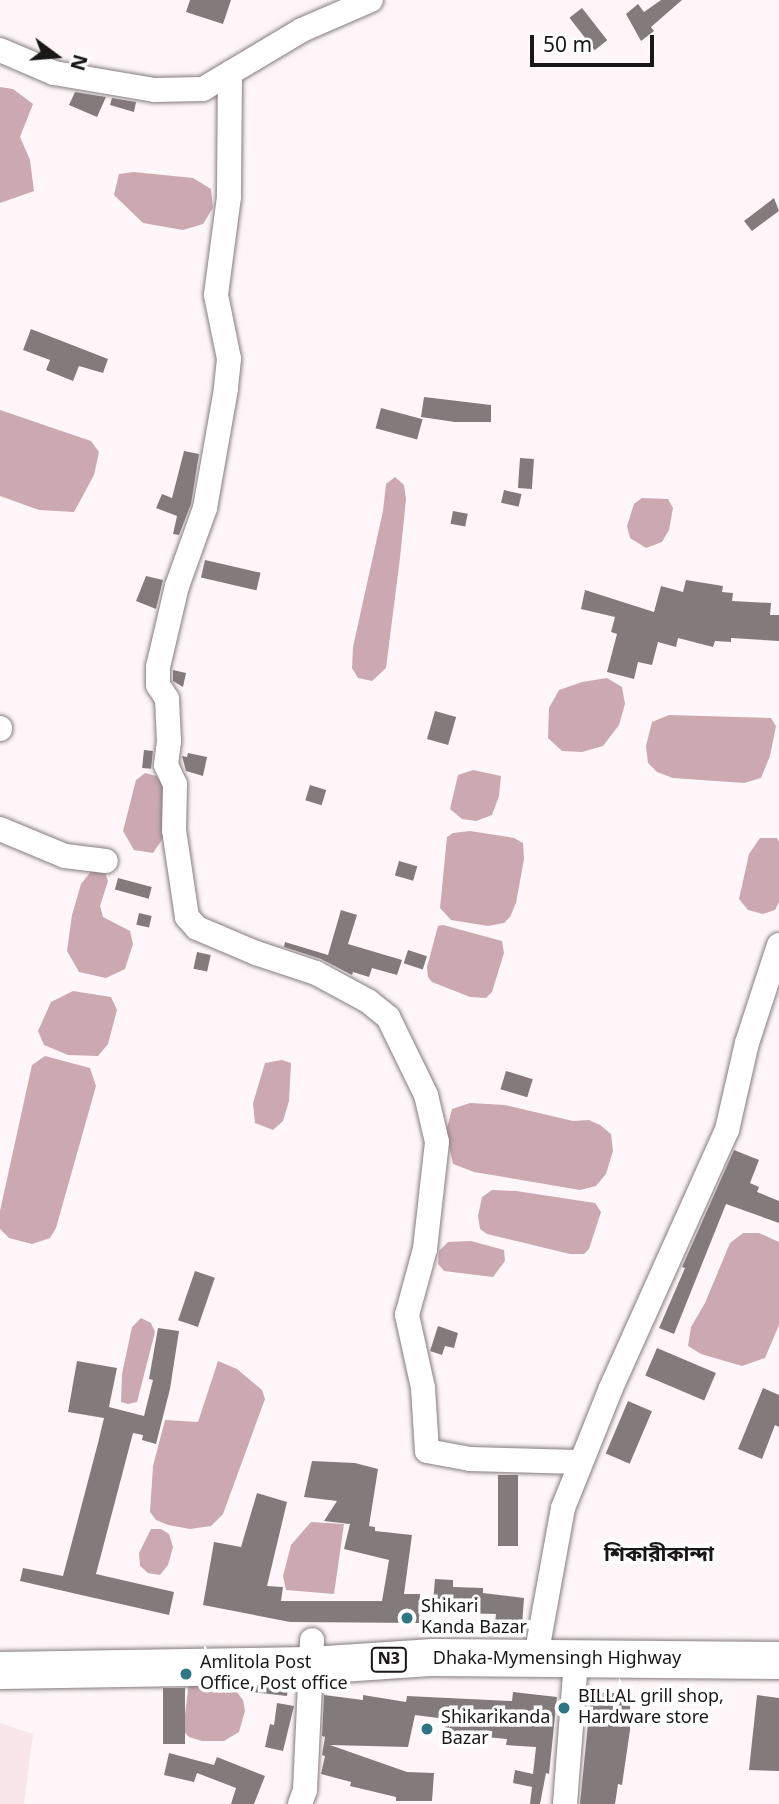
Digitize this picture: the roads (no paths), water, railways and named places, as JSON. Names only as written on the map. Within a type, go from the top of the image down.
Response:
[{"type":"highway","name":"Dhaka-Mymensingh Highway","points":[[0,1670],[539,1640],[779,1639]]},
{"type":"highway","name":"Dhaka-Mymensingh Highway","points":[[0,1646],[576,1660],[779,1660]]},
{"type":"street","points":[[0,50],[54,73],[155,90],[204,89],[302,30],[371,0]]},
{"type":"street","points":[[230,73],[229,197],[216,295],[229,359],[226,389],[205,508],[177,586],[158,667],[158,685],[167,699],[169,741],[166,765],[174,784],[174,830],[187,917],[197,928],[256,953],[316,973],[368,1001],[388,1017],[426,1095],[437,1142],[425,1249],[407,1315],[423,1388],[427,1451],[470,1459],[579,1462]]},
{"type":"street","points":[[0,830],[65,856],[107,861]]},
{"type":"street","points":[[539,1640],[563,1508],[579,1462],[723,1141],[747,1043],[779,945]]},
{"type":"street","points":[[300,1804],[305,1790],[311,1652]]},
{"type":"street","points":[[565,1804],[576,1660]]},
{"type":"place","name":"Shikari Kanda Bazar","points":[[407,1618]]},
{"type":"place","name":"Amlitola Post Office, Post office","points":[[186,1674]]},
{"type":"place","name":"BILLAL grill shop, Hardware store","points":[[564,1708]]},
{"type":"place","name":"Shikarikanda Bazar","points":[[427,1729]]},
{"type":"district","name":"শিকারীকান্দা","points":[[659,1556]]}]
